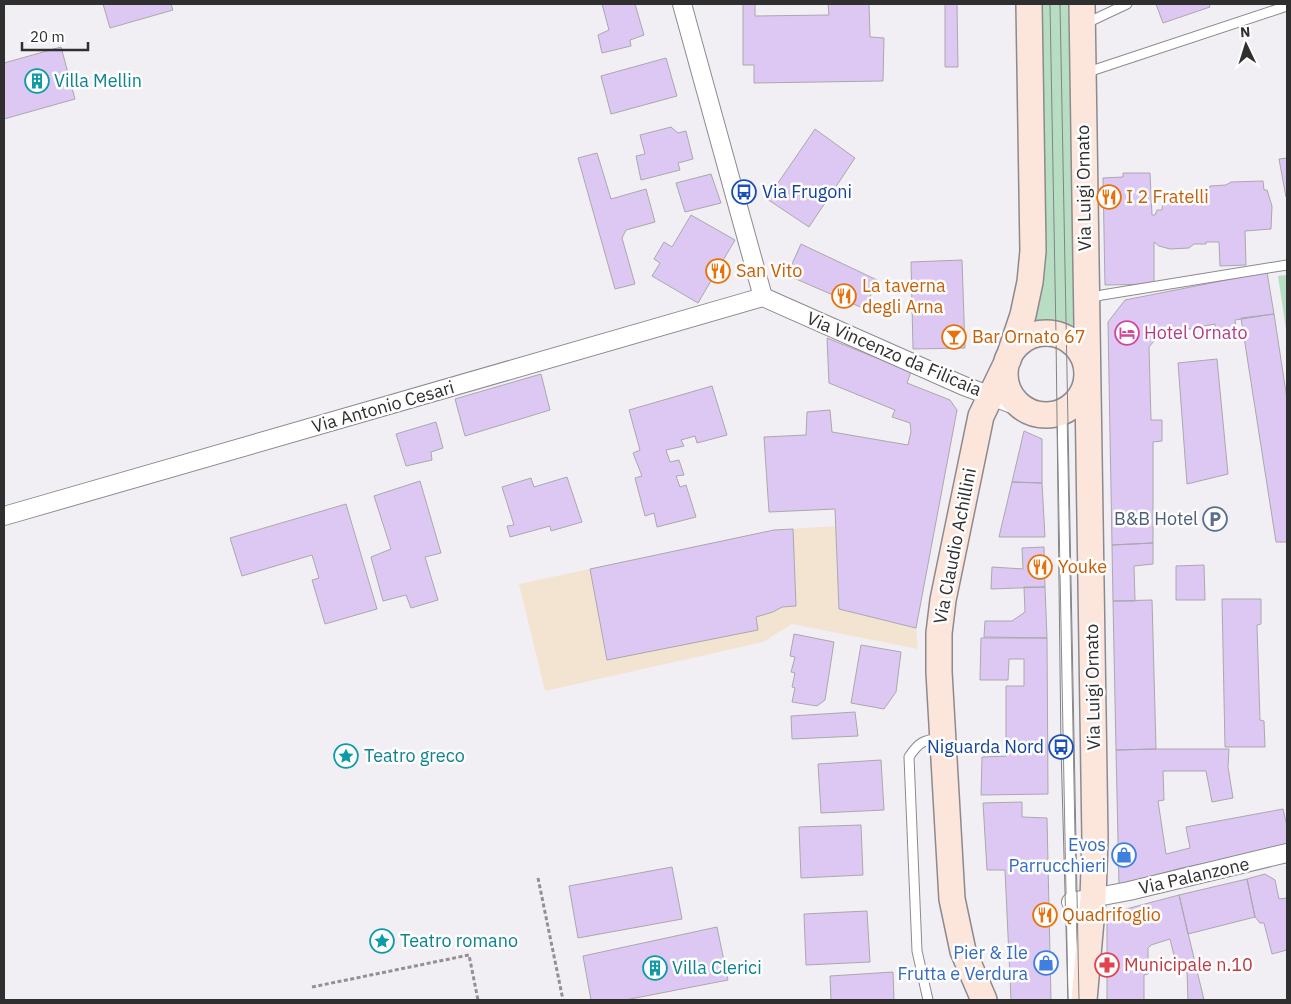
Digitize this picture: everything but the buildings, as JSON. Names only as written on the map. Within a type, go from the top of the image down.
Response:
[{"type":"main road","points":[[1029,4],[1032,252],[1030,282],[1023,315],[1008,360],[1006,376],[1009,390],[1015,400],[1026,409],[1042,414],[1062,411]]},
{"type":"main road","name":"Via Luigi Ornato","points":[[1082,16],[1085,300],[1095,778],[1082,900],[1084,1000]]},
{"type":"main road","name":"Via Luigi Ornato","points":[[1008,360],[1013,350],[1025,339],[1043,333],[1053,334],[1068,340],[1076,346],[1083,357],[1087,373],[1085,386],[1075,403],[1062,411]]},
{"type":"main road","name":"Via Claudio Achillini","points":[[984,1000],[963,951],[954,908],[950,874],[938,651],[940,616],[977,432],[981,416],[1008,360]]},
{"type":"street","points":[[682,4],[763,298]]},
{"type":"street","name":"Via Vincenzo da Filicaia","points":[[763,298],[959,384],[1026,409]]},
{"type":"street","name":"Via Antonio Cesari","points":[[4,516],[763,298]]},
{"type":"street","name":"Via Palanzone","points":[[1082,900],[1287,854]]},
{"type":"lane","points":[[1082,16],[1093,20],[1127,4]]},
{"type":"lane","points":[[1083,77],[1094,70],[1287,6]]},
{"type":"lane","points":[[1085,300],[1102,295],[1287,265]]},
{"type":"lane","name":"Via Luigi Ornato","points":[[1062,411],[1082,900],[1073,1000]]},
{"type":"lane","points":[[928,1000],[916,951],[909,757],[918,745],[930,739],[943,738]]},
{"type":"path","points":[[538,878],[564,1000]]},
{"type":"path","points":[[312,987],[469,955],[478,1000]]},
{"type":"shaded area","points":[[836,526],[839,609],[916,628],[918,649],[792,624],[763,642],[545,691],[519,584],[774,530]]},
{"type":"green space","points":[[1037,4],[1073,4],[1076,329],[1073,330],[1040,322],[1030,323]]},
{"type":"green space","points":[[1287,275],[1287,336],[1278,276]]},
{"type":"tram line","points":[[1050,4],[1061,747],[1068,1000]]},
{"type":"tram line","points":[[1060,4],[1079,1000]]},
{"type":"place","name":"Villa Mellin","points":[[37,81]]},
{"type":"place","name":"Via Frugoni","points":[[744,192]]},
{"type":"place","name":"I 2 Fratelli","points":[[1109,197]]},
{"type":"place","name":"San Vito","points":[[718,271]]},
{"type":"place","name":"La taverna degli Arna","points":[[844,296]]},
{"type":"place","name":"Hotel Ornato","points":[[1127,333]]},
{"type":"place","name":"Bar Ornato 67","points":[[954,337]]},
{"type":"place","name":"B&B Hotel","points":[[1215,519]]},
{"type":"place","name":"Youke","points":[[1040,567]]},
{"type":"place","name":"Niguarda Nord","points":[[1061,747]]},
{"type":"place","name":"Teatro greco","points":[[346,756]]},
{"type":"place","name":"Evos Parrucchieri","points":[[1124,855]]},
{"type":"place","name":"Quadrifoglio","points":[[1045,915]]},
{"type":"place","name":"Teatro romano","points":[[382,941]]},
{"type":"place","name":"Pier & Ile Frutta e Verdura","points":[[1046,963]]},
{"type":"place","name":"Municipale n.10","points":[[1107,965]]},
{"type":"place","name":"Villa Clerici","points":[[655,968]]}]
